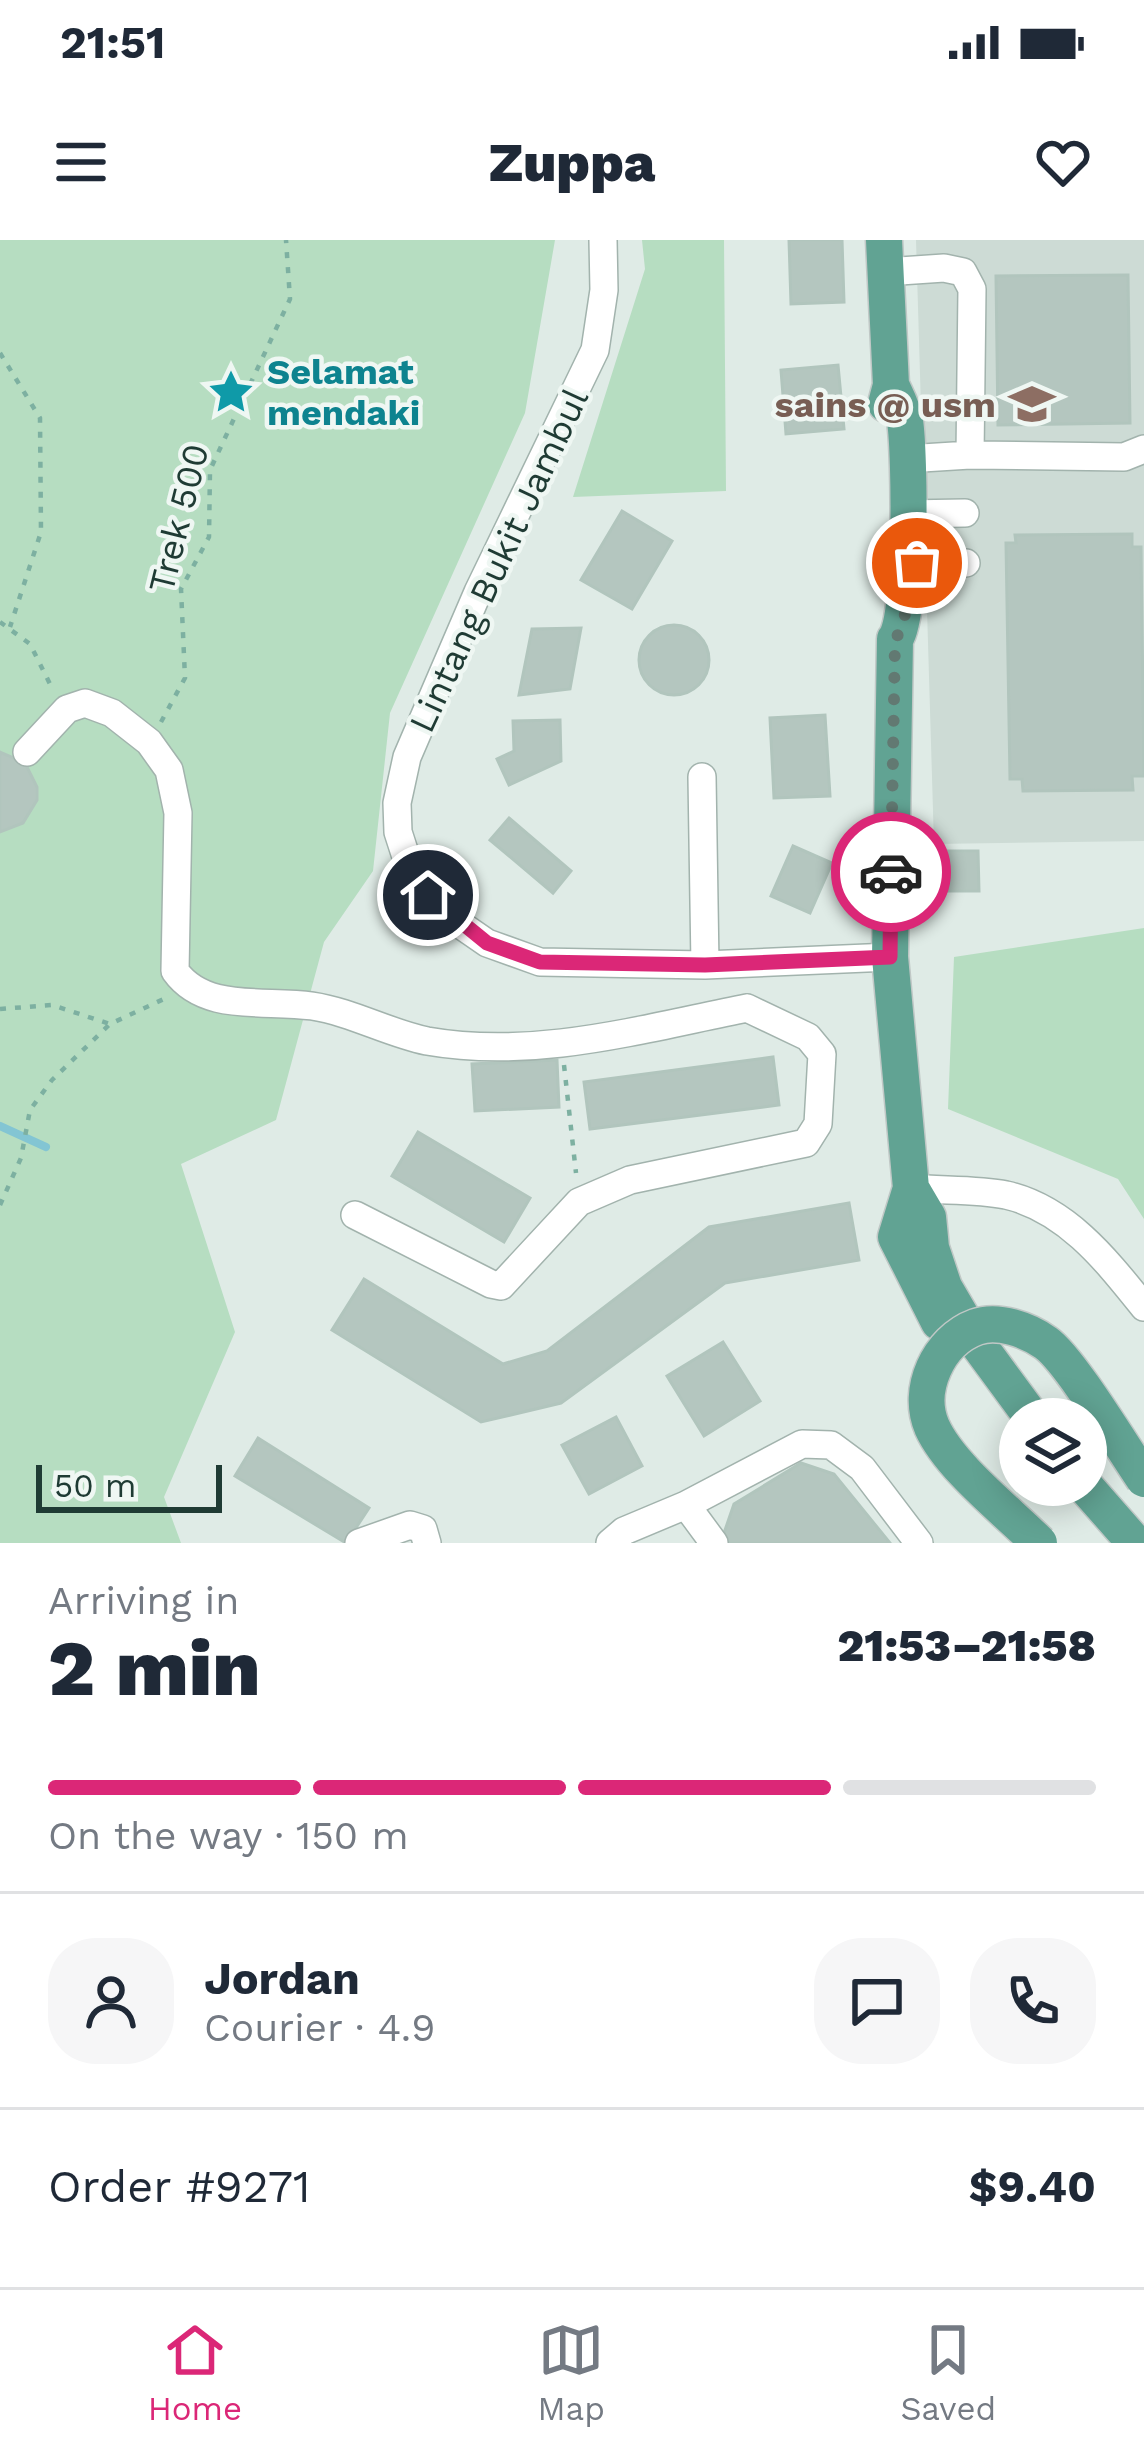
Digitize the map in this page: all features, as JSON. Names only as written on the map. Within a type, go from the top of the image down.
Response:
[{"type":"main road","points":[[884,256],[891,385],[883,415],[882,611],[886,631],[895,639]]},
{"type":"main road","points":[[891,385],[904,417],[907,563],[905,613],[902,632],[895,639],[890,957],[910,1188],[896,1237],[951,1341],[999,1403]]},
{"type":"main road","points":[[910,1188],[928,1217],[931,1247],[944,1286],[975,1340],[1018,1398]]},
{"type":"main road","points":[[1039,1543],[960,1465],[933,1429],[927,1409],[927,1382],[945,1352],[975,1328],[1011,1327],[1049,1345],[1144,1479]]},
{"type":"main road","points":[[1080,1506],[1109,1543]]},
{"type":"main road","points":[[1102,1506],[1135,1543]]},
{"type":"street","name":"Lintang Bukit Jambul","points":[[603,240],[604,290],[596,350],[434,688],[407,757],[397,803],[398,832],[408,863],[428,895],[487,943],[540,962],[705,965],[890,957]]},
{"type":"street","points":[[884,256],[963,272],[972,289],[970,454]]},
{"type":"street","points":[[906,459],[970,454],[1124,457],[1144,449]]},
{"type":"street","points":[[906,514],[965,513]]},
{"type":"street","points":[[907,563],[966,563]]},
{"type":"street","points":[[27,752],[67,709],[86,703],[112,713],[149,742],[169,770],[178,813],[175,971],[187,988],[209,999],[314,1006],[422,1040],[470,1046],[562,1046],[747,1008],[808,1037],[822,1054],[818,1124],[806,1143],[630,1180],[579,1202],[501,1286],[355,1215]]},
{"type":"street","points":[[702,777],[705,965]]},
{"type":"street","points":[[747,963],[747,1008]]},
{"type":"street","points":[[910,1188],[1006,1195],[1050,1212],[1081,1235],[1144,1307]]},
{"type":"street","points":[[610,1543],[624,1531],[686,1505],[802,1444],[831,1445],[862,1468],[920,1543]]},
{"type":"street","points":[[686,1505],[714,1543]]},
{"type":"street","points":[[359,1543],[410,1525],[423,1528],[428,1543]]},
{"type":"path","name":"Trek 500","points":[[149,742],[185,678],[181,589],[208,537],[209,470],[290,298],[286,240]]},
{"type":"path","points":[[0,353],[40,418],[41,532],[10,627]]},
{"type":"path","points":[[0,622],[30,644],[45,681],[67,709]]},
{"type":"path","points":[[0,1205],[21,1158],[30,1110],[52,1080],[110,1024],[187,988]]},
{"type":"path","points":[[0,1010],[52,1005],[110,1024]]},
{"type":"path","points":[[562,1046],[579,1202]]},
{"type":"shaded area","points":[[916,240],[1144,240],[1144,841],[934,844]]},
{"type":"green space","points":[[0,240],[555,240],[525,413],[390,713],[373,871],[324,942],[276,1120],[181,1164],[235,1332],[164,1497],[181,1543],[0,1543]]},
{"type":"green space","points":[[642,240],[724,240],[726,491],[573,497],[645,269]]},
{"type":"green space","points":[[1144,928],[1144,1219],[1118,1179],[948,1109],[954,957]]},
{"type":"building","points":[[789,240],[842,240],[844,302],[791,304]]},
{"type":"building","points":[[1128,275],[1130,423],[998,425],[996,276]]},
{"type":"building","points":[[838,365],[844,429],[786,434],[781,370]]},
{"type":"building","points":[[622,511],[672,541],[632,609],[581,580]]},
{"type":"building","points":[[1132,534],[1132,547],[1141,547],[1144,776],[1132,776],[1133,790],[1023,791],[1022,779],[1010,779],[1006,543],[1016,543],[1015,535]]},
{"type":"building","points":[[674,625],[699,635],[709,660],[699,685],[674,695],[649,685],[639,660],[649,635]]},
{"type":"building","points":[[581,628],[570,689],[519,695],[532,629]]},
{"type":"building","points":[[825,715],[830,796],[774,798],[770,718]]},
{"type":"building","points":[[560,720],[561,761],[509,785],[497,759],[514,751],[513,721]]},
{"type":"building","points":[[0,752],[25,763],[37,787],[37,800],[23,823],[0,832]]},
{"type":"building","points":[[509,818],[571,871],[553,893],[490,840]]},
{"type":"building","points":[[793,846],[832,863],[810,913],[771,896]]},
{"type":"building","points":[[948,851],[978,851],[979,891],[948,891]]},
{"type":"building","points":[[773,1057],[779,1105],[590,1129],[584,1082]]},
{"type":"building","points":[[557,1060],[559,1107],[475,1111],[472,1064]]},
{"type":"building","points":[[418,1132],[530,1198],[504,1242],[392,1176]]},
{"type":"building","points":[[849,1203],[859,1260],[725,1283],[561,1403],[481,1422],[332,1330],[364,1279],[503,1364],[547,1351],[709,1227]]},
{"type":"building","points":[[723,1342],[760,1401],[704,1436],[667,1376]]},
{"type":"building","points":[[616,1417],[642,1466],[589,1494],[562,1445]]},
{"type":"building","points":[[258,1438],[369,1508],[346,1543],[235,1476]]},
{"type":"building","points":[[801,1463],[834,1474],[890,1543],[729,1543],[723,1536],[734,1504]]},
{"type":"waterway","points":[[0,1126],[46,1147]]},
{"type":"way so far","points":[[891,872],[895,639],[902,632],[905,613],[907,563],[917,563]]},
{"type":"place","name":"Selamat mendaki","points":[[231,392]]},
{"type":"place","name":"sains @ usm","points":[[1032,404]]},
{"type":"route","points":[[428,895],[487,943],[540,962],[705,965],[890,957],[891,872]]}]
